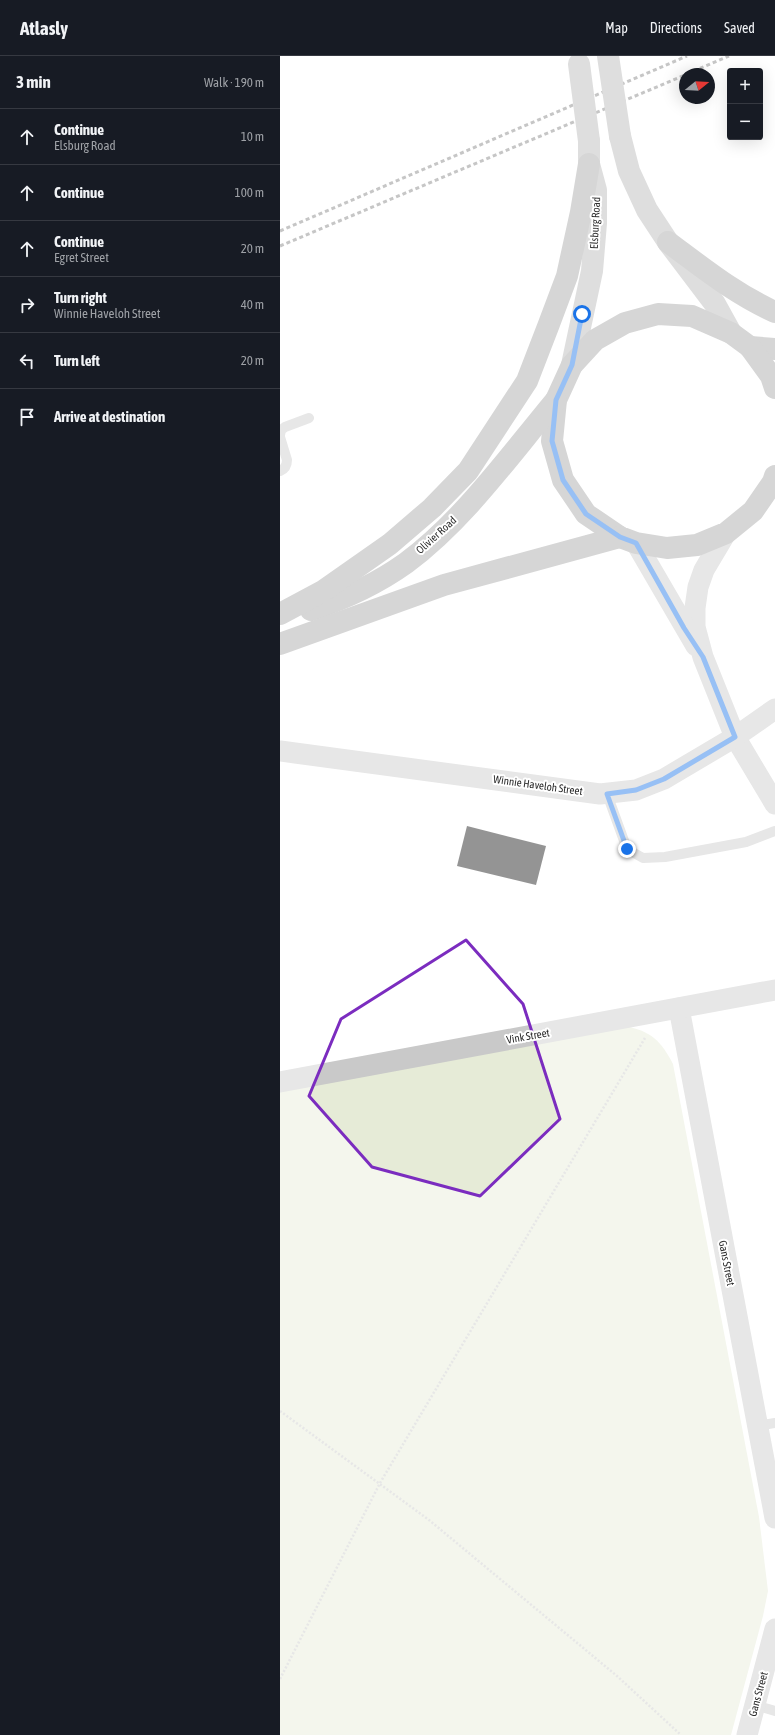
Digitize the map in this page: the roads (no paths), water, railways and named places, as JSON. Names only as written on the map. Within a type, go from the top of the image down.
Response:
[{"type":"main road","points":[[608,56],[620,136],[629,171],[647,210],[668,242],[715,304],[731,333]]},
{"type":"main road","name":"Elsburg Road","points":[[572,365],[592,271],[596,223],[596,190],[589,164],[589,141],[578,60]]},
{"type":"main road","points":[[280,614],[323,592],[390,544],[432,508],[468,471],[527,381],[567,276],[581,212],[589,164]]},
{"type":"main road","points":[[668,242],[724,284],[751,301],[775,312]]},
{"type":"main road","points":[[774,480],[753,511],[726,533],[697,545],[666,548],[628,540],[586,514],[563,480],[552,441],[556,400],[572,365],[595,340],[625,322],[658,314],[692,316],[731,333],[750,347],[771,376],[775,388]]},
{"type":"main road","points":[[750,347],[775,349]]},
{"type":"main road","name":"Olivier Road","points":[[280,621],[329,604],[372,583],[406,563],[455,519],[488,482],[556,400]]},
{"type":"main road","points":[[280,644],[444,585],[628,540]]},
{"type":"street","points":[[726,533],[704,570],[698,587],[695,608],[696,626],[703,657],[735,737],[775,804]]},
{"type":"street","points":[[628,540],[703,657]]},
{"type":"street","name":"Winnie Haveloh Street","points":[[280,751],[607,794],[636,790],[664,779],[735,737],[775,709]]},
{"type":"street","name":"Vink Street","points":[[280,1082],[775,990]]},
{"type":"street","name":"Gans Street","points":[[669,1010],[766,1424],[775,1518]]},
{"type":"street","name":"Gans Street","points":[[747,1735],[775,1629]]},
{"type":"lane","points":[[280,471],[284,469],[287,464],[280,436],[281,430],[309,418]]},
{"type":"lane","points":[[607,794],[627,849],[643,858],[665,857],[746,842],[775,831]]},
{"type":"lane","points":[[755,1705],[775,1711]]},
{"type":"railway","points":[[280,231],[687,56]]},
{"type":"railway","points":[[701,68],[729,56]]},
{"type":"railway","points":[[280,246],[679,78]]}]
